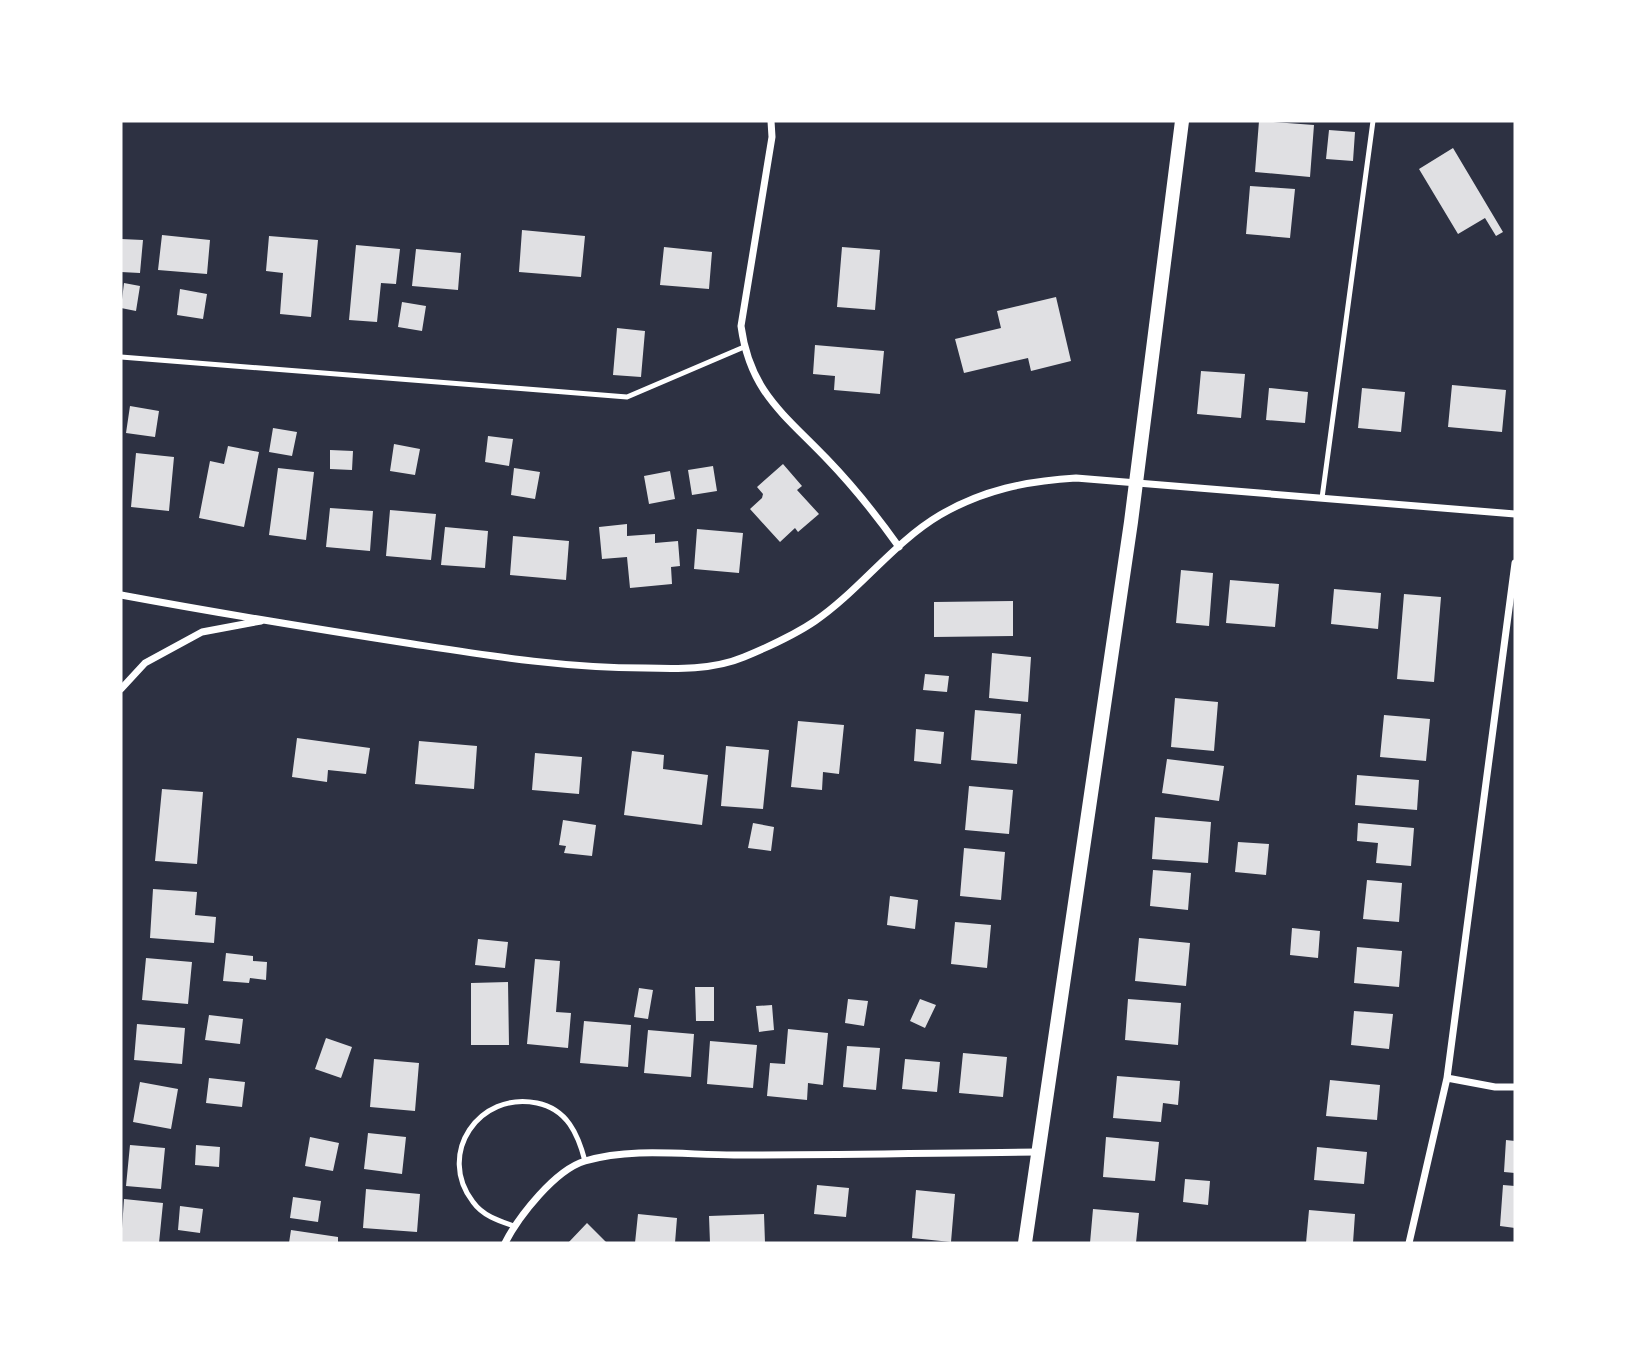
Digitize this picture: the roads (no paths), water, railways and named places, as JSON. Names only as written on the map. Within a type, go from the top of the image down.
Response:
[{"type":"main road","points":[[1025,1243],[1135,482],[1182,121]]},
{"type":"street","points":[[771,121],[772,137],[741,327],[744,347],[755,378],[773,405],[875,512],[899,547]]},
{"type":"street","points":[[121,595],[549,664],[588,668],[688,669],[740,659],[816,621],[899,547],[938,517],[972,499],[1004,487],[1037,480],[1076,478],[1135,482],[1515,514]]},
{"type":"street","points":[[1409,1243],[1447,1078],[1515,563]]},
{"type":"street","points":[[121,689],[145,663],[202,632],[267,620]]},
{"type":"street","points":[[1447,1078],[1494,1087],[1515,1087]]},
{"type":"street","points":[[505,1243],[514,1226],[542,1193],[570,1167],[584,1161],[625,1153],[732,1155],[1038,1152]]},
{"type":"lane","points":[[1322,498],[1374,121]]},
{"type":"lane","points":[[121,357],[627,397],[744,347]]},
{"type":"lane","points":[[514,1226],[492,1219],[473,1204],[462,1183],[459,1159],[462,1147],[465,1136],[479,1117],[499,1104],[523,1100],[546,1105],[566,1118],[579,1138],[584,1161]]}]
